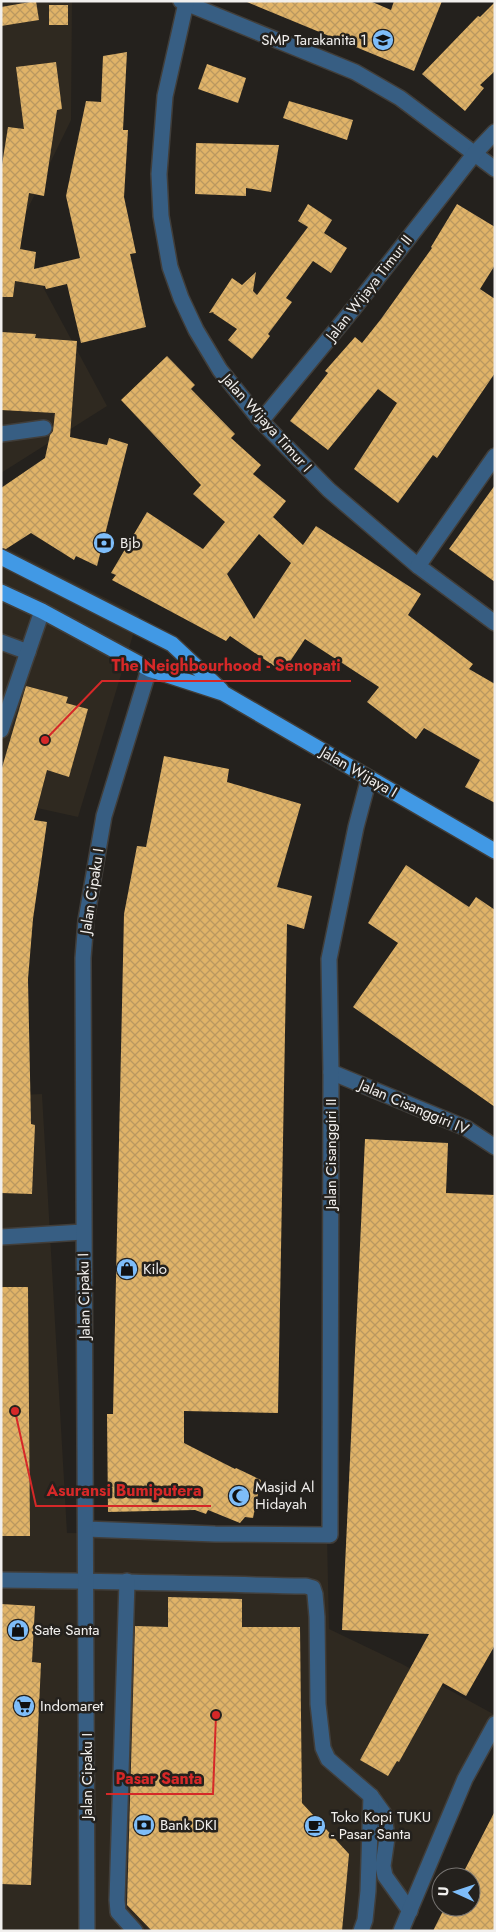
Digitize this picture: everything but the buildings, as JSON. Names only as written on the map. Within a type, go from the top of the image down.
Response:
[{"type":"main road","name":"Jalan Wijaya I","points":[[1,557],[172,644],[224,693]]},
{"type":"main road","name":"Jalan Wijaya I","points":[[1,592],[42,611],[149,669],[224,693],[495,851]]},
{"type":"street","points":[[183,2],[355,72],[400,98],[495,169]]},
{"type":"street","name":"Jalan Wijaya Timur I","points":[[183,2],[165,96],[159,174],[161,216],[169,259],[181,298],[196,330],[220,370],[261,421],[329,490],[418,566],[495,622]]},
{"type":"street","name":"Jalan Wijaya Timur II","points":[[261,421],[354,308],[475,154],[495,132]]},
{"type":"street","points":[[1,434],[44,428]]},
{"type":"street","points":[[418,566],[495,456]]},
{"type":"street","points":[[1,730],[42,611]]},
{"type":"street","points":[[1,642],[28,652]]},
{"type":"street","name":"Jalan Cipaku I","points":[[87,1931],[83,1232],[84,958],[86,920],[104,816],[149,669]]},
{"type":"street","name":"Jalan Cisanggiri II","points":[[86,1529],[215,1534],[330,1535],[331,1072],[329,959],[356,826],[369,778]]},
{"type":"street","name":"Jalan Cisanggiri IV","points":[[331,1072],[466,1128],[495,1147]]},
{"type":"street","points":[[1,1238],[83,1232]]},
{"type":"street","points":[[1,1580],[127,1581],[213,1585],[306,1586],[313,1588],[316,1609],[318,1704],[323,1748],[328,1759],[371,1796],[384,1814],[387,1838],[383,1866],[385,1876],[410,1911]]},
{"type":"street","points":[[127,1581],[117,1900],[118,1912],[135,1931]]},
{"type":"street","points":[[400,1931],[465,1779],[495,1724]]},
{"type":"street","points":[[362,1931],[368,1891],[371,1796]]},
{"type":"shaded area","points":[[1,1],[72,1],[71,120],[15,235],[107,406],[1,473]]},
{"type":"shaded area","points":[[1,545],[139,615],[78,817],[1,800]]},
{"type":"shaded area","points":[[42,1094],[67,1533],[327,1535],[329,1629],[402,1664],[495,1715],[495,1736],[396,1931],[1,1931],[1,1096]]},
{"type":"place","name":"SMP Tarakanita 1","points":[[383,40]]},
{"type":"place","name":"Bjb","points":[[104,543]]},
{"type":"place","name":"The Neighbourhood - Senopati","points":[[45,740]]},
{"type":"place","name":"Kilo","points":[[127,1269]]},
{"type":"place","name":"Asuransi Bumiputera","points":[[15,1411]]},
{"type":"place","name":"Masjid Al Hidayah","points":[[239,1496]]},
{"type":"place","name":"Sate Santa","points":[[18,1630]]},
{"type":"place","name":"Indomaret","points":[[24,1706]]},
{"type":"place","name":"Pasar Santa","points":[[216,1715]]},
{"type":"place","name":"Bank DKI","points":[[144,1825]]},
{"type":"place","name":"Toko Kopi TUKU - Pasar Santa","points":[[315,1826]]}]
